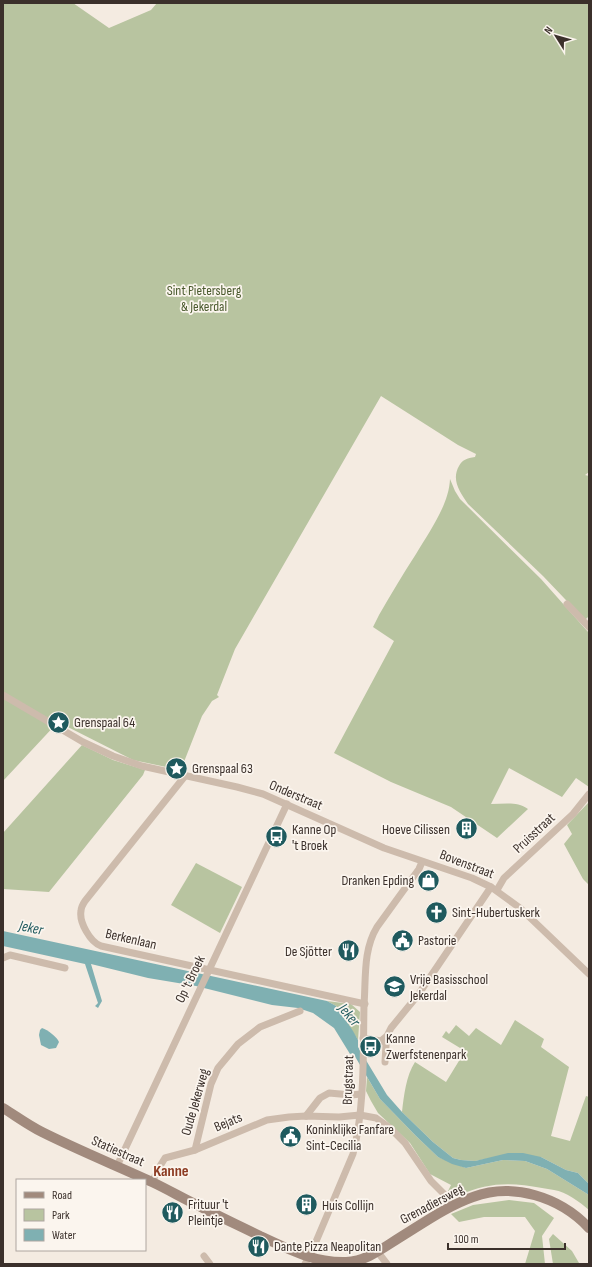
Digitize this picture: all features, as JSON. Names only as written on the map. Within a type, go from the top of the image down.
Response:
[{"type":"main road","name":"Statiestraat","points":[[3,1108],[40,1131],[145,1179]]},
{"type":"main road","name":"Statiestraat","points":[[146,1179],[307,1261]]},
{"type":"main road","name":"Grenadiersweg","points":[[307,1261],[347,1263],[365,1258],[455,1204],[473,1197],[502,1192],[520,1192],[556,1202],[575,1215],[589,1228]]},
{"type":"street","points":[[567,604],[589,627]]},
{"type":"street","name":"Onderstraat","points":[[3,695],[83,742],[113,756],[142,766],[263,794],[384,848],[422,862]]},
{"type":"street","name":"Berkenlaan","points":[[185,776],[84,901],[80,912],[81,917],[92,940],[101,946],[208,971],[364,1004]]},
{"type":"street","name":"Pruisstraat","points":[[384,1040],[391,1028],[418,995],[494,888],[573,814],[589,794]]},
{"type":"street","name":"Op 't Broek","points":[[117,1166],[287,804]]},
{"type":"street","name":"Bovenstraat","points":[[422,862],[472,878],[494,888],[520,908],[589,974]]},
{"type":"street","name":"Brugstraat","points":[[307,1261],[352,1154],[360,1115],[367,956],[372,935],[419,869],[422,862]]},
{"type":"street","points":[[3,958],[10,954],[65,968]]},
{"type":"street","name":"Oude Jekerweg","points":[[195,1150],[211,1084],[218,1068],[238,1044],[260,1027],[300,1012]]},
{"type":"street","points":[[363,1038],[381,1041],[384,1040],[386,1045],[385,1062]]},
{"type":"street","points":[[306,1116],[320,1098],[328,1093],[351,1095],[361,1094]]},
{"type":"street","points":[[360,1115],[376,1118],[390,1128],[405,1143],[431,1181],[455,1204]]},
{"type":"street","name":"Bejats","points":[[152,1182],[165,1158],[195,1150],[267,1120],[306,1116],[338,1118],[360,1115]]},
{"type":"street","points":[[377,1251],[387,1264]]},
{"type":"street","points":[[204,1256],[210,1264]]},
{"type":"green space","name":"Sint Pietersberg & Jekerdal","points":[[3,3],[73,3],[109,28],[151,10],[157,3],[589,3],[589,472],[585,475],[589,476],[589,616],[585,620],[543,576],[468,504],[458,486],[456,476],[462,462],[475,457],[476,454],[458,445],[381,396],[235,649],[217,695],[219,697],[212,701],[202,716],[180,772],[170,770],[171,768],[133,760],[58,722],[3,781]]},
{"type":"green space","points":[[450,479],[460,499],[541,579],[589,633],[589,787],[576,778],[562,797],[509,768],[491,804],[515,804],[524,806],[528,809],[497,838],[451,807],[391,782],[334,753],[394,641],[373,627],[438,518],[446,499]]},
{"type":"green space","points":[[82,745],[113,760],[145,770],[143,775],[49,892],[3,889],[3,833]]},
{"type":"green space","points":[[589,802],[589,885],[583,879],[564,844],[572,834],[567,825]]},
{"type":"green space","points":[[196,863],[242,887],[220,933],[171,905]]},
{"type":"green space","points":[[327,1001],[351,1004],[360,1012],[358,1040],[336,1006]]},
{"type":"green space","points":[[515,1020],[544,1039],[541,1047],[569,1067],[551,1136],[570,1141],[586,1096],[589,1097],[589,1184],[578,1173],[566,1170],[541,1157],[491,1158],[475,1161],[453,1158],[433,1142],[402,1112],[407,1079],[415,1062],[446,1082],[465,1051],[442,1037],[446,1031],[449,1034],[456,1025],[469,1036],[476,1028],[501,1045]]},
{"type":"green space","points":[[367,1077],[380,1099],[438,1157],[466,1168],[503,1160],[525,1161],[547,1169],[589,1195],[589,1210],[568,1195],[559,1191],[531,1186],[510,1184],[490,1185],[459,1195],[448,1191],[451,1185],[430,1174],[410,1143],[378,1113],[366,1091]]},
{"type":"green space","points":[[509,1200],[534,1203],[554,1218],[542,1236],[545,1264],[525,1264],[535,1231],[525,1217],[484,1217],[459,1222],[451,1214],[473,1205]]},
{"type":"green space","points":[[553,1234],[572,1251],[579,1263],[578,1264],[553,1264],[549,1239]]},
{"type":"water","points":[[3,931],[327,1001],[336,1006],[353,1031],[358,1040],[358,1047],[387,1095],[433,1142],[453,1158],[475,1161],[508,1153],[523,1153],[541,1157],[566,1170],[578,1173],[589,1184],[589,1195],[547,1169],[525,1161],[503,1160],[466,1168],[452,1164],[438,1157],[380,1099],[353,1053],[350,1054],[334,1028],[313,1013],[298,1008],[272,1005],[196,986],[148,978],[91,964],[102,1001],[98,1008],[95,1006],[98,1003],[85,964],[3,946]]},
{"type":"water","points":[[42,1028],[47,1030],[58,1040],[59,1042],[56,1048],[49,1049],[41,1045],[39,1035]]},
{"type":"place","name":"Grenspaal 64","points":[[58,722]]},
{"type":"place","name":"Grenspaal 63","points":[[177,768]]},
{"type":"place","name":"Hoeve Cilissen","points":[[466,829]]},
{"type":"place","name":"Kanne Op 't Broek","points":[[276,837]]},
{"type":"place","name":"Dranken Epding","points":[[429,880]]},
{"type":"place","name":"Sint-Hubertuskerk","points":[[437,912]]},
{"type":"place","name":"Pastorie","points":[[403,940]]},
{"type":"place","name":"De Sjötter","points":[[348,951]]},
{"type":"place","name":"Vrije Basisschool Jekerdal","points":[[394,987]]},
{"type":"place","name":"Kanne Zwerfstenenpark","points":[[370,1046]]},
{"type":"place","name":"Koninklijke Fanfare Sint-Cecilia","points":[[291,1137]]},
{"type":"place","name":"Huis Collijn","points":[[306,1205]]},
{"type":"place","name":"Frituur 't Pleintje","points":[[172,1212]]},
{"type":"place","name":"Dante Pizza Neapolitan","points":[[259,1246]]},
{"type":"district","name":"Kanne","points":[[171,1171]]},
{"type":"water label","name":"Jeker","points":[[31,928]]},
{"type":"water label","name":"Jeker","points":[[349,1015]]}]
